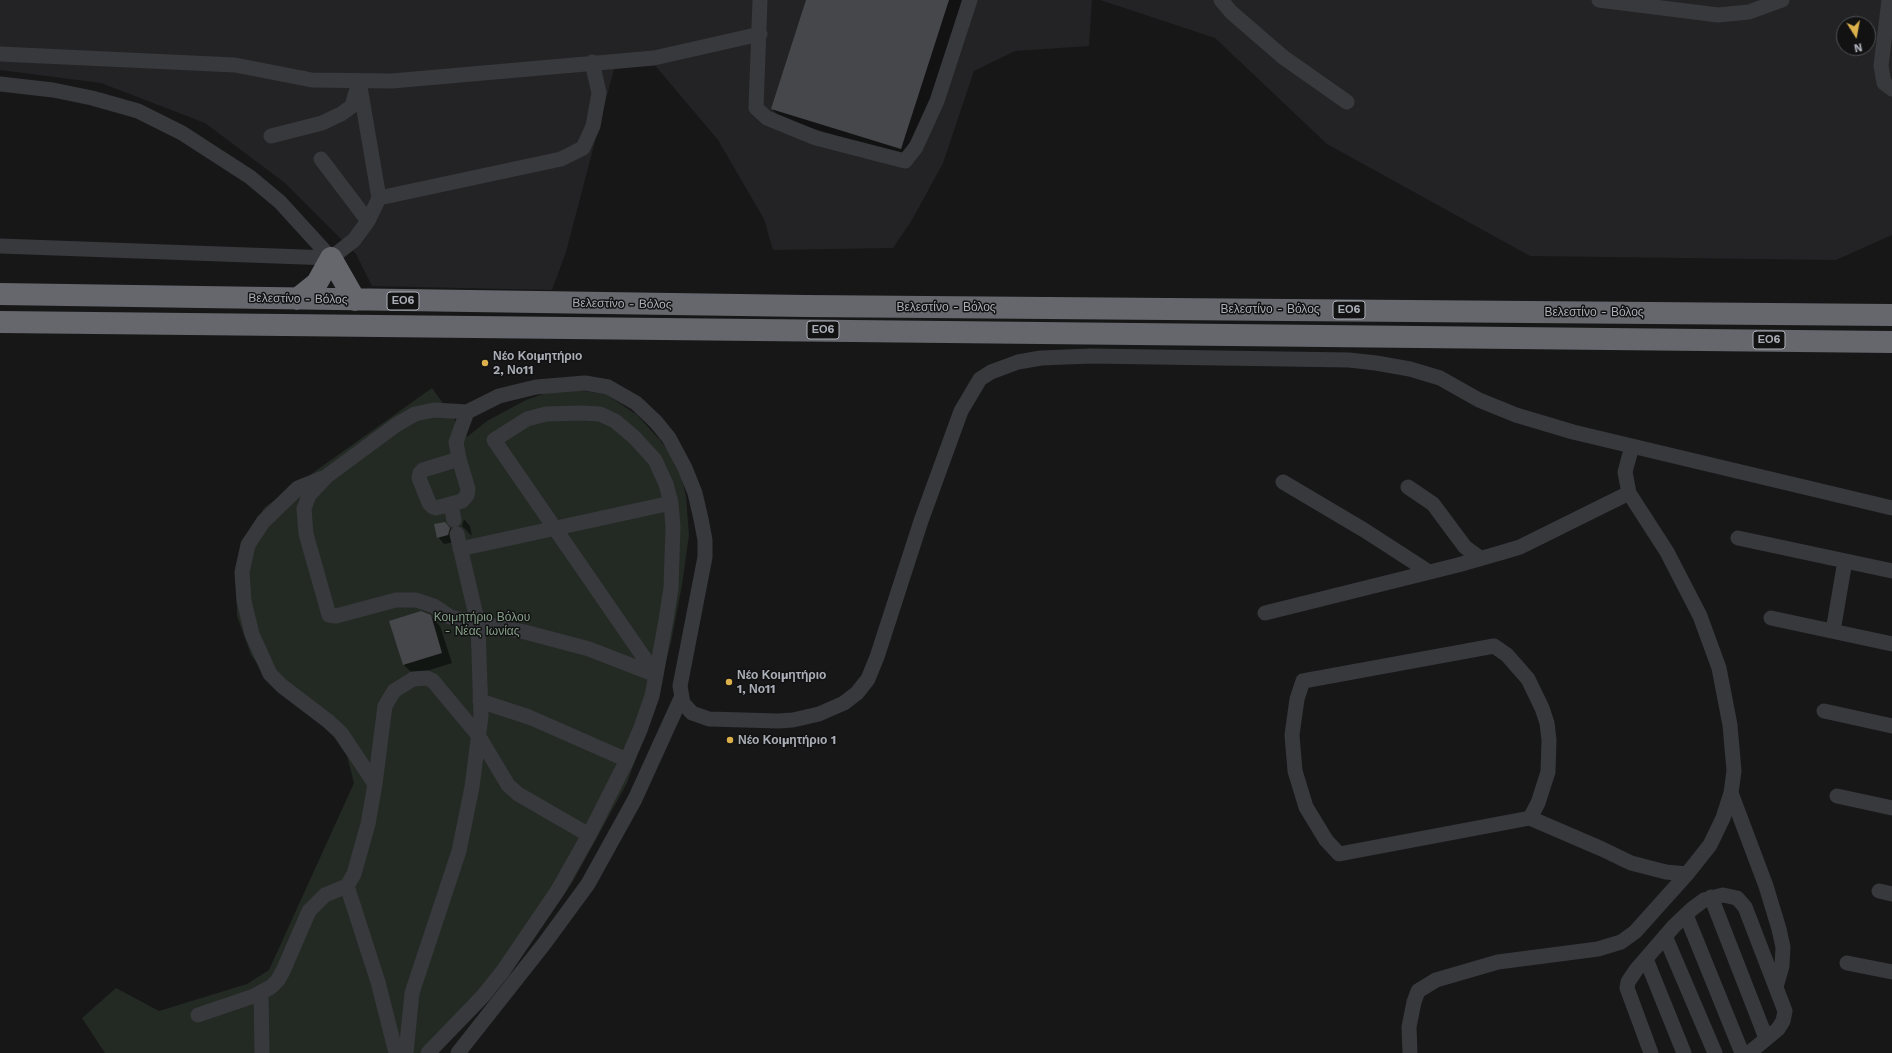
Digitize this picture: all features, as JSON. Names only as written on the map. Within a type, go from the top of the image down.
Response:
[{"type":"highway","points":[[297,299],[317,283],[331,258]]},
{"type":"highway","points":[[331,258],[355,300]]},
{"type":"highway","name":"Βελεστίνο - Βόλος","points":[[0,294],[355,300],[1892,315]]},
{"type":"highway","points":[[1736,313],[1794,308],[1835,307],[1892,301]]},
{"type":"highway","name":"Βελεστίνο - Βόλος","points":[[0,322],[1892,342]]},
{"type":"street","points":[[760,0],[760,34],[756,108],[767,118],[816,138],[905,161],[916,147],[937,101],[970,0]]},
{"type":"street","points":[[1221,0],[1231,12],[1283,57],[1347,102]]},
{"type":"street","points":[[1602,0],[1718,16],[1749,12],[1782,0]]},
{"type":"street","points":[[1889,0],[1881,66],[1884,83],[1892,89]]},
{"type":"street","points":[[0,54],[235,65],[312,80],[392,81],[592,62],[654,58],[760,34]]},
{"type":"street","points":[[378,198],[562,159],[584,148],[593,126],[599,92],[592,62]]},
{"type":"street","points":[[271,136],[322,123],[341,114],[352,106],[359,80]]},
{"type":"street","points":[[0,246],[331,258],[354,240],[368,221],[378,198],[359,80]]},
{"type":"street","points":[[0,84],[53,90],[92,98],[138,111],[182,133],[250,177],[280,202],[331,258]]},
{"type":"street","points":[[321,159],[368,221]]},
{"type":"street","points":[[656,675],[589,649],[525,632],[478,624],[450,617],[434,606],[416,600],[396,600],[336,616],[329,615],[306,534],[304,509],[309,495],[327,476],[396,425],[415,414],[434,410],[467,412],[486,402],[512,392],[557,384],[585,383],[608,387],[636,403],[656,422],[669,438],[679,454],[695,493],[705,540],[704,565],[681,679],[681,698],[686,708],[692,713],[704,718],[778,721],[793,720],[819,714],[844,703],[857,693],[868,678],[877,657],[921,521],[961,411],[980,379],[991,372],[1018,362],[1041,358],[1091,356],[1342,360],[1376,363],[1410,369],[1440,378],[1479,400],[1516,415],[1573,432],[1892,508]]},
{"type":"street","points":[[459,459],[423,470],[419,475],[431,506],[436,508],[451,504],[462,500],[467,495],[468,489],[459,459],[456,442],[467,412]]},
{"type":"street","points":[[428,1053],[483,996],[502,971],[558,890],[589,835],[627,760],[652,696],[656,675],[671,588],[673,527],[671,503],[666,484],[655,460],[634,437],[615,421],[600,414],[581,412],[546,414],[527,419],[494,440],[656,675]]},
{"type":"street","points":[[1410,1053],[1409,1027],[1414,1002],[1418,991],[1436,980],[1498,962],[1598,949],[1621,942],[1636,932],[1687,874],[1710,845],[1723,818],[1731,793],[1734,771],[1730,725],[1719,668],[1700,616],[1667,552],[1629,493],[1625,472],[1632,446]]},
{"type":"street","points":[[327,476],[298,488],[263,522],[248,545],[242,572],[244,601],[257,646],[270,674],[282,686],[328,721],[341,733],[375,784]]},
{"type":"street","points":[[1283,482],[1364,530],[1429,572]]},
{"type":"street","points":[[1408,487],[1433,504],[1465,546],[1480,558]]},
{"type":"street","points":[[1266,613],[1429,572],[1520,547],[1629,493]]},
{"type":"street","points":[[460,549],[671,503]]},
{"type":"street","points":[[406,1053],[412,993],[458,851],[472,787],[481,716],[478,624],[451,504]]},
{"type":"street","points":[[1738,538],[1892,571]]},
{"type":"street","points":[[1833,631],[1844,561]]},
{"type":"street","points":[[1771,618],[1892,644]]},
{"type":"street","points":[[1530,818],[1542,793],[1548,772],[1549,740],[1547,723],[1542,708],[1528,679],[1507,655],[1494,646],[1303,681],[1294,717],[1292,753],[1295,771],[1306,807],[1326,840],[1339,854],[1530,818],[1631,863],[1666,872],[1687,874]]},
{"type":"street","points":[[198,1015],[254,996],[278,980],[309,911],[325,895],[347,886],[354,874],[368,824],[386,706],[394,691],[413,679],[427,678],[433,681],[478,735],[508,785],[518,794],[589,835]]},
{"type":"street","points":[[458,1053],[534,957],[588,884],[635,799],[681,698]]},
{"type":"street","points":[[480,701],[529,717],[627,760]]},
{"type":"street","points":[[1824,711],[1892,726]]},
{"type":"street","points":[[1731,793],[1766,886],[1779,929],[1783,947],[1782,966],[1776,987]]},
{"type":"street","points":[[1837,796],[1892,808]]},
{"type":"street","points":[[347,886],[378,982],[396,1053]]},
{"type":"street","points":[[1651,1053],[1627,988],[1631,976],[1665,936],[1704,900],[1711,897],[1731,895],[1740,900],[1745,907],[1784,1011],[1783,1021],[1778,1029],[1749,1053]]},
{"type":"street","points":[[1711,897],[1766,1038]]},
{"type":"street","points":[[1686,915],[1742,1053]]},
{"type":"street","points":[[1665,936],[1715,1053]]},
{"type":"street","points":[[1646,959],[1684,1053]]},
{"type":"street","points":[[1847,963],[1892,972]]},
{"type":"street","points":[[261,992],[262,1053]]},
{"type":"shaded area","points":[[0,0],[1092,0],[1089,46],[1015,51],[974,71],[943,163],[912,220],[893,248],[773,250],[764,219],[718,140],[653,63],[614,69],[566,252],[552,290],[372,286],[356,254],[285,183],[205,123],[101,83],[0,70]]},
{"type":"shaded area","points":[[1100,0],[1892,0],[1892,235],[1836,260],[1530,256],[1327,144],[1215,38]]},
{"type":"green space","name":"Κοιμητήριο Βόλου - Νέας Ιωνίας","points":[[432,388],[467,437],[487,421],[526,400],[549,392],[576,390],[606,394],[637,415],[660,440],[679,466],[686,496],[689,535],[682,585],[671,642],[653,711],[627,783],[572,883],[505,977],[432,1053],[105,1053],[82,1018],[116,988],[159,1011],[247,984],[269,970],[354,783],[347,756],[331,733],[271,683],[251,655],[237,616],[236,579],[241,541],[265,507]]},
{"type":"building","points":[[806,0],[949,0],[901,149],[771,109]]},
{"type":"building","points":[[445,522],[450,528],[448,535],[437,538],[434,524]]},
{"type":"building","points":[[421,611],[431,615],[442,653],[403,665],[389,621]]},
{"type":"place","name":"Νέο Κοιμητήριο 2, Νο11","points":[[485,363]]},
{"type":"place","name":"Νέο Κοιμητήριο 1, Νο11","points":[[729,682]]},
{"type":"place","name":"Νέο Κοιμητήριο 1","points":[[730,740]]}]
